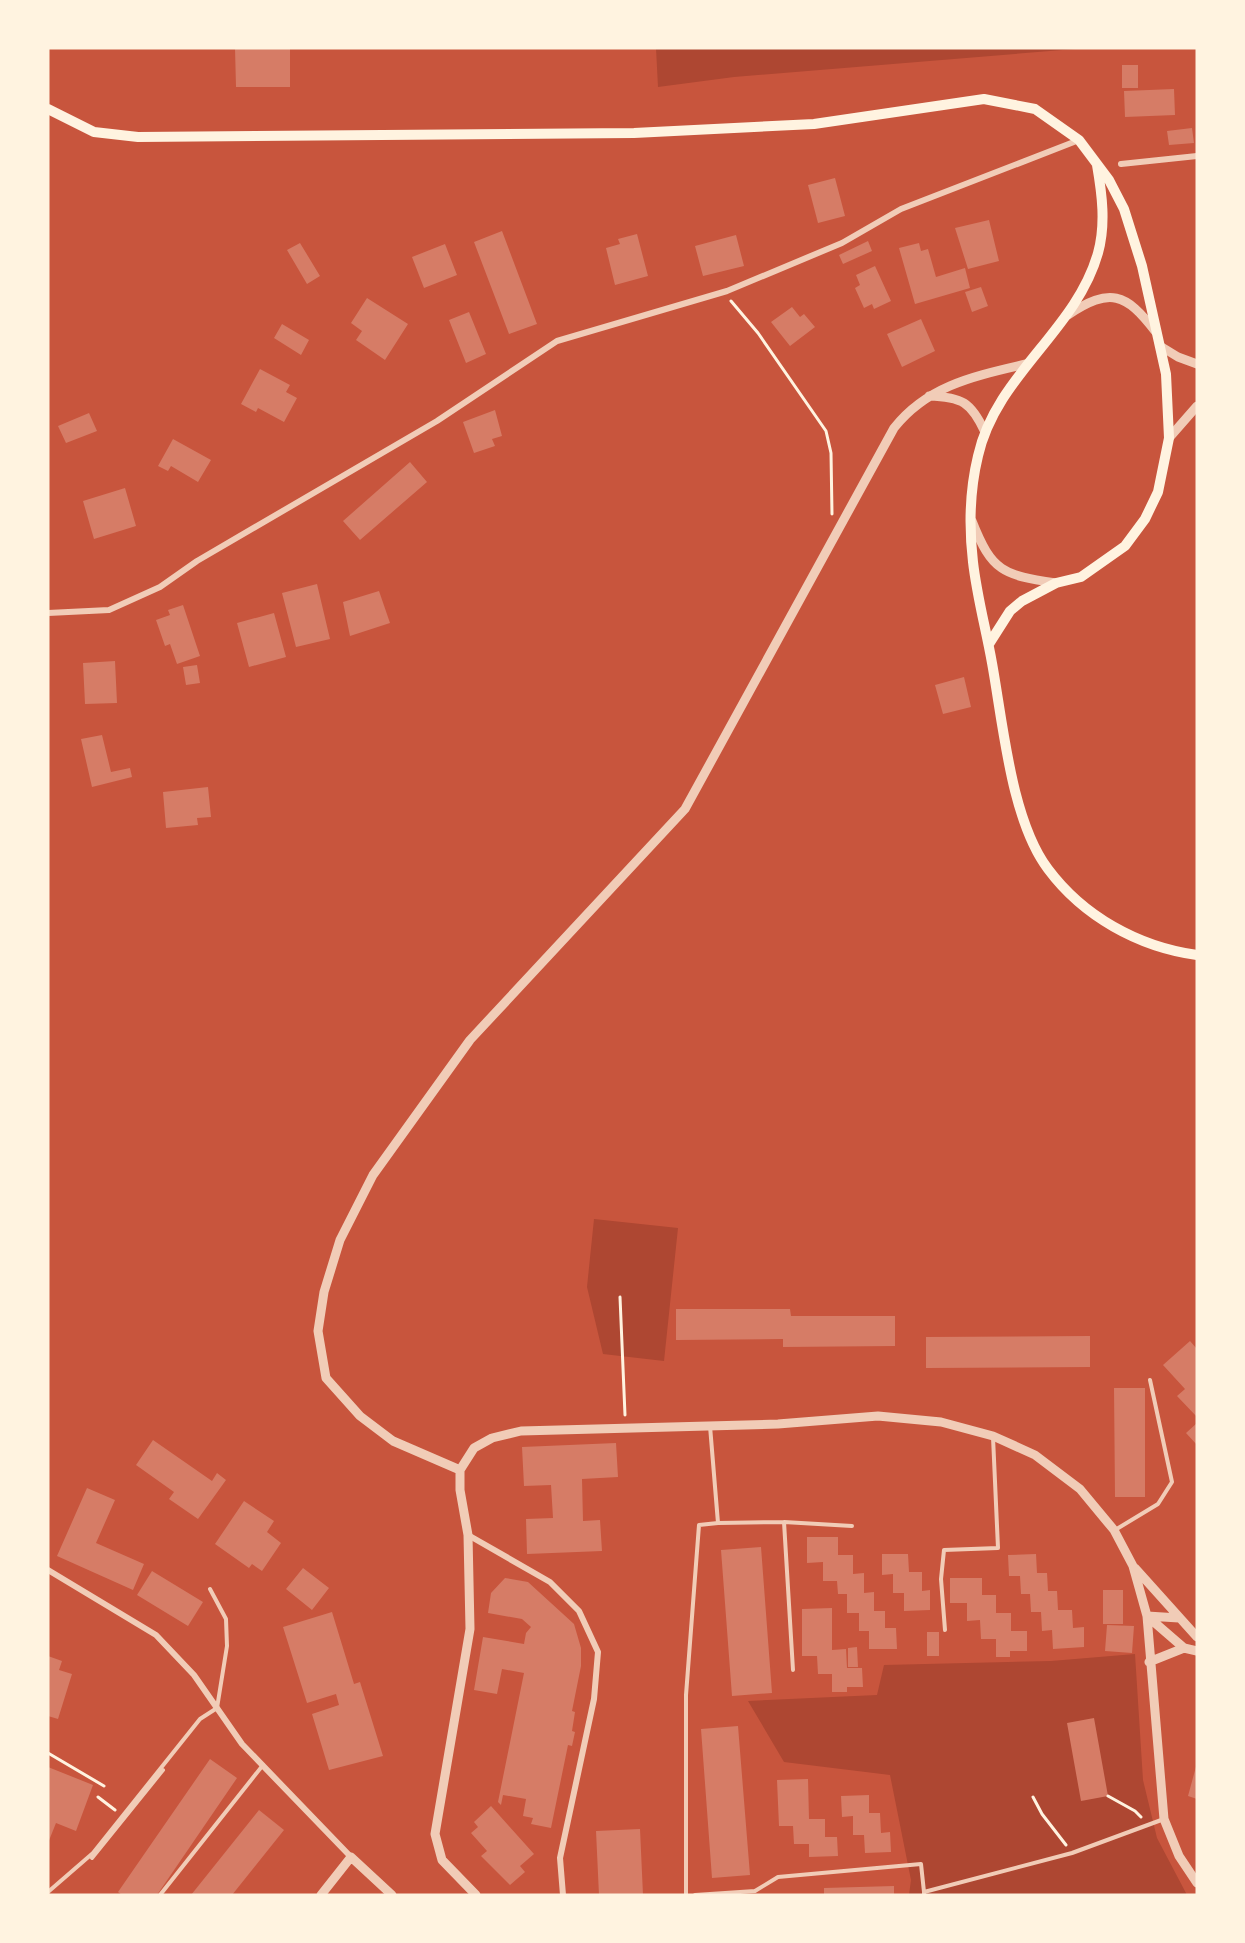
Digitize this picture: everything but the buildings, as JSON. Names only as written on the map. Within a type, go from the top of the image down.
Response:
[{"type":"main road","points":[[48,109],[94,132],[138,137],[622,133],[814,124],[984,99],[1035,109],[1078,140],[1119,197],[1131,227],[1166,374],[1169,438],[1158,492],[1145,519],[1131,537],[1105,562],[1081,577],[1056,583],[1010,611],[989,644]]},
{"type":"main road","points":[[1096,162],[1102,215],[1098,252],[1091,273],[1067,316],[1026,364],[1003,397],[985,432],[974,480],[973,561],[981,618],[989,644],[1014,782],[1026,828],[1046,867],[1072,898],[1106,923],[1144,941],[1197,955]]},
{"type":"street","points":[[48,613],[109,610],[160,587],[197,561],[437,421],[557,341],[727,291],[843,243],[901,208],[1078,140]]},
{"type":"street","points":[[1120,164],[1197,156]]},
{"type":"street","points":[[1067,316],[1094,299],[1113,297],[1130,302],[1155,331]]},
{"type":"street","points":[[1160,346],[1178,357],[1197,364]]},
{"type":"street","points":[[460,1470],[393,1441],[360,1416],[326,1378],[318,1331],[324,1292],[340,1240],[373,1175],[470,1040],[685,809],[894,428],[915,405],[962,378],[1026,364]]},
{"type":"street","points":[[929,396],[958,398],[966,403],[985,432]]},
{"type":"street","points":[[1169,438],[1197,406]]},
{"type":"street","points":[[972,519],[990,559],[1002,569],[1019,577],[1056,583]]},
{"type":"street","points":[[476,1895],[441,1860],[435,1834],[470,1629],[468,1535],[459,1490],[460,1470],[474,1448],[492,1438],[521,1431],[710,1426],[878,1416],[941,1422],[993,1436],[1035,1455],[1080,1489],[1114,1530],[1133,1566],[1147,1616],[1149,1662],[1164,1819],[1179,1856],[1197,1883]]},
{"type":"street","points":[[468,1535],[550,1582],[579,1611],[598,1652],[594,1699],[560,1858],[564,1895]]},
{"type":"street","points":[[1133,1566],[1197,1637]]},
{"type":"street","points":[[48,1570],[156,1635],[194,1676],[242,1744],[351,1857],[392,1895]]},
{"type":"street","points":[[1147,1616],[1179,1617]]},
{"type":"street","points":[[1147,1616],[1184,1647],[1197,1651]]},
{"type":"street","points":[[1149,1662],[1184,1647]]},
{"type":"street","points":[[321,1895],[351,1857]]},
{"type":"lane","points":[[1114,1530],[1158,1504],[1172,1482],[1150,1380]]},
{"type":"lane","points":[[710,1426],[718,1523]]},
{"type":"lane","points":[[945,1630],[941,1579],[944,1550],[998,1548],[993,1436]]},
{"type":"lane","points":[[784,1522],[793,1670]]},
{"type":"lane","points":[[686,1895],[686,1695],[699,1525],[784,1522],[852,1526]]},
{"type":"lane","points":[[48,1892],[60,1880],[95,1855],[205,1715],[217,1708],[227,1646],[226,1619],[210,1589]]},
{"type":"lane","points":[[159,1895],[263,1766]]},
{"type":"lane","points":[[695,1895],[755,1891],[778,1877],[921,1864],[924,1893],[1072,1853],[1164,1819]]},
{"type":"path","points":[[727,291],[734,308],[758,333],[826,431],[831,453],[830,510]]},
{"type":"path","points":[[620,1297],[626,1427]]},
{"type":"path","points":[[48,1753],[104,1786]]},
{"type":"path","points":[[1108,1796],[1136,1811],[1148,1825]]},
{"type":"path","points":[[98,1797],[114,1810]]},
{"type":"path","points":[[1033,1797],[1042,1814],[1072,1853]]},
{"type":"shaded area","points":[[656,48],[1087,48],[734,77],[658,87]]},
{"type":"shaded area","points":[[594,1219],[678,1228],[664,1361],[603,1354],[587,1287]]},
{"type":"shaded area","points":[[1135,1654],[1143,1780],[1157,1838],[1187,1895],[909,1895],[911,1880],[890,1775],[784,1762],[748,1701],[877,1695],[884,1665],[1051,1661]]}]
